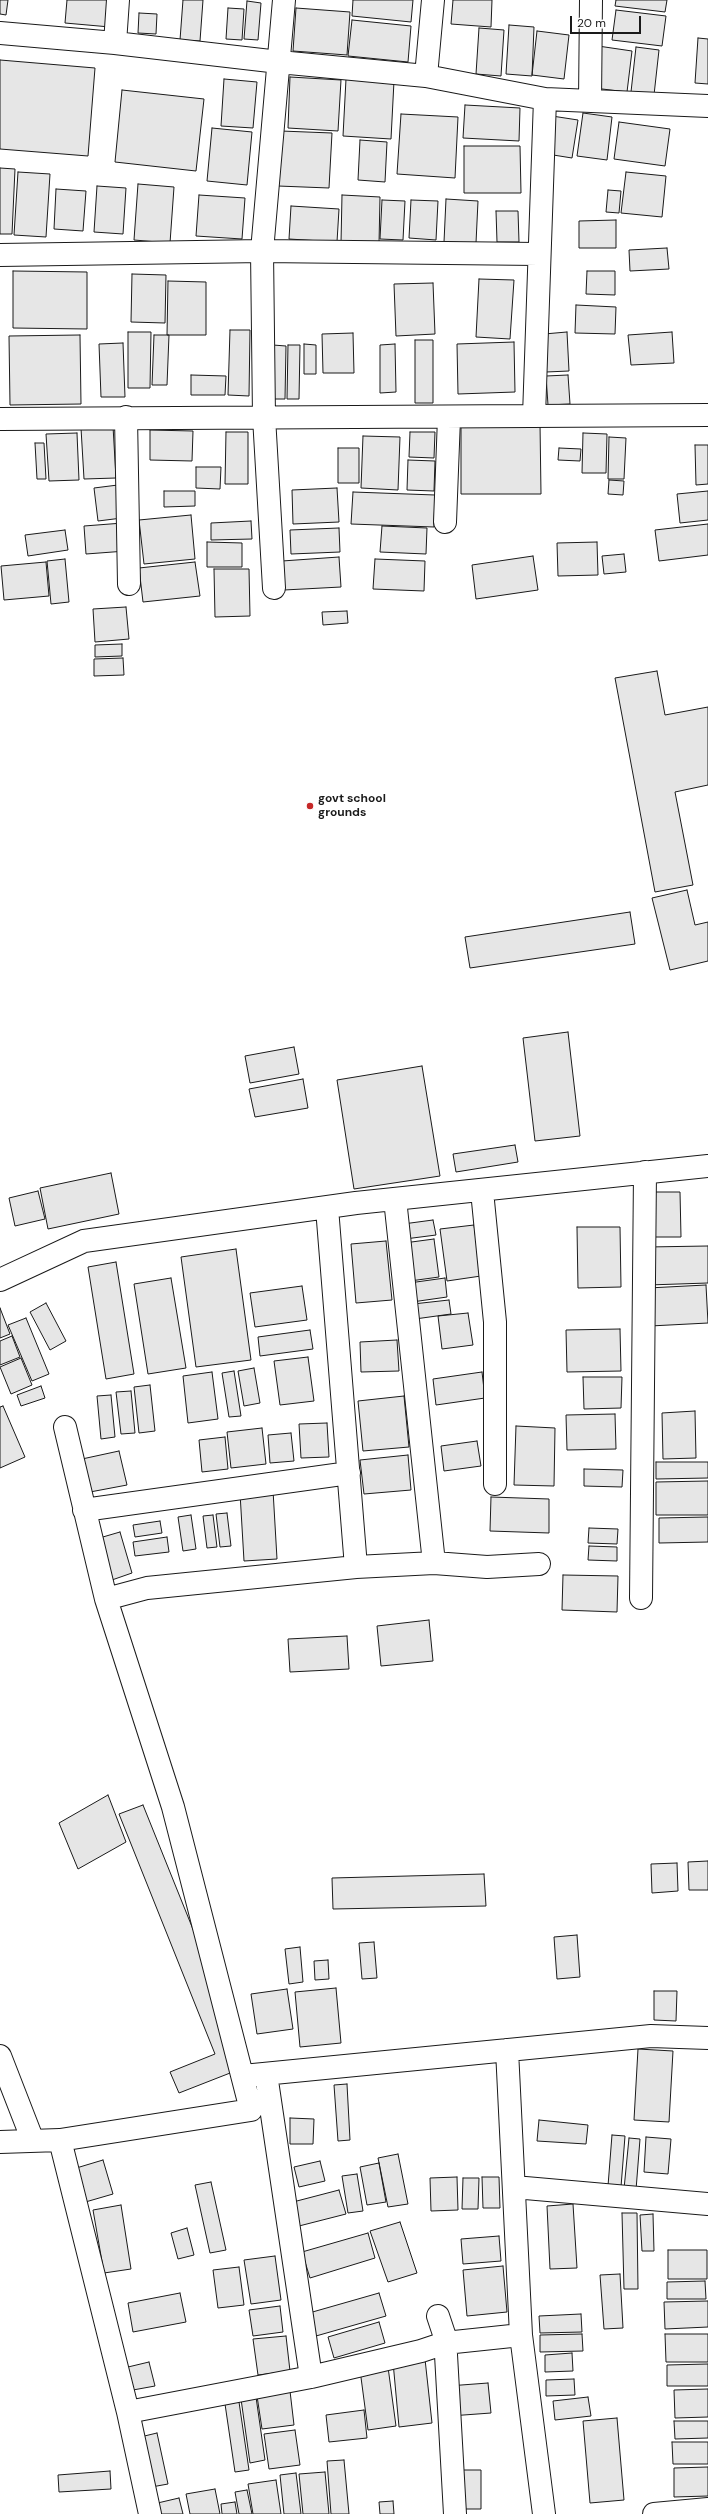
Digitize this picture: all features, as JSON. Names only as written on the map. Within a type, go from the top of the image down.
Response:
[{"type":"street","points":[[115,43],[118,0]]},
{"type":"street","points":[[274,588],[264,417],[262,251],[280,62],[284,0]]},
{"type":"street","points":[[426,76],[433,0]]},
{"type":"street","points":[[590,101],[591,0]]},
{"type":"street","points":[[0,33],[115,43],[280,62],[426,76],[545,99],[708,106]]},
{"type":"street","points":[[534,416],[538,254],[545,99]]},
{"type":"street","points":[[0,255],[262,251],[538,254]]},
{"type":"street","points":[[0,419],[126,417],[449,418],[708,415]]},
{"type":"street","points":[[126,417],[129,584]]},
{"type":"street","points":[[445,522],[449,418]]},
{"type":"street","points":[[0,1280],[84,1241],[394,1199],[482,1191],[708,1166]]},
{"type":"street","points":[[641,1598],[644,1172]]},
{"type":"street","points":[[482,1191],[495,1322],[495,1484]]},
{"type":"street","points":[[394,1199],[434,1563]]},
{"type":"street","points":[[327,1208],[356,1567]]},
{"type":"street","points":[[0,2142],[60,2140],[251,2110],[173,1807],[106,1599],[65,1427]]},
{"type":"street","points":[[84,1510],[349,1473]]},
{"type":"street","points":[[106,1599],[147,1588],[356,1567],[434,1563],[487,1567],[539,1564]]},
{"type":"street","points":[[243,2076],[651,2036],[708,2038]]},
{"type":"street","points":[[508,2050],[521,2335],[544,2514]]},
{"type":"street","points":[[0,2056],[33,2141]]},
{"type":"street","points":[[266,2074],[311,2378]]},
{"type":"street","points":[[60,2140],[128,2412],[150,2514]]},
{"type":"street","points":[[514,2187],[708,2204]]},
{"type":"street","points":[[438,2316],[445,2343],[455,2514]]},
{"type":"street","points":[[128,2412],[311,2378],[421,2351],[445,2343],[521,2335]]},
{"type":"street","points":[[654,2514],[708,2509]]},
{"type":"building","points":[[0,0],[8,0],[6,15],[0,14]]},
{"type":"building","points":[[67,0],[112,0],[110,27],[65,23]]},
{"type":"building","points":[[183,0],[203,0],[200,41],[180,40]]},
{"type":"building","points":[[353,0],[413,0],[411,22],[352,16]]},
{"type":"building","points":[[453,0],[492,0],[491,27],[451,24]]},
{"type":"building","points":[[616,0],[667,0],[665,12],[615,6]]},
{"type":"building","points":[[247,1],[261,3],[258,40],[244,39]]},
{"type":"building","points":[[228,8],[244,9],[242,40],[226,39]]},
{"type":"building","points":[[296,8],[350,12],[347,55],[293,51]]},
{"type":"building","points":[[616,10],[666,16],[662,46],[612,40]]},
{"type":"building","points":[[139,13],[157,14],[156,34],[138,33]]},
{"type":"building","points":[[352,20],[411,26],[408,62],[348,56]]},
{"type":"building","points":[[509,25],[534,27],[532,76],[506,74]]},
{"type":"building","points":[[479,28],[504,30],[501,76],[476,74]]},
{"type":"building","points":[[537,31],[569,35],[564,79],[532,75]]},
{"type":"building","points":[[698,38],[708,39],[708,84],[695,83]]},
{"type":"building","points":[[598,46],[632,51],[627,92],[594,88]]},
{"type":"building","points":[[636,47],[659,50],[654,95],[631,92]]},
{"type":"building","points":[[0,60],[95,68],[88,156],[0,149]]},
{"type":"building","points":[[290,77],[341,80],[338,131],[288,128]]},
{"type":"building","points":[[224,79],[257,82],[253,128],[221,126]]},
{"type":"building","points":[[346,79],[394,81],[391,139],[343,136]]},
{"type":"building","points":[[122,90],[204,99],[196,171],[115,162]]},
{"type":"building","points":[[465,105],[520,108],[519,141],[463,138]]},
{"type":"building","points":[[583,113],[612,117],[607,160],[577,156]]},
{"type":"building","points":[[401,114],[458,117],[455,178],[397,174]]},
{"type":"building","points":[[552,116],[578,120],[572,158],[547,154]]},
{"type":"building","points":[[619,122],[670,129],[665,166],[614,159]]},
{"type":"building","points":[[212,128],[252,132],[247,185],[207,181]]},
{"type":"building","points":[[281,131],[332,133],[329,188],[278,186]]},
{"type":"building","points":[[360,140],[387,142],[385,182],[358,180]]},
{"type":"building","points":[[464,146],[520,146],[521,193],[464,193]]},
{"type":"building","points":[[0,168],[15,169],[12,234],[0,234]]},
{"type":"building","points":[[18,172],[50,174],[46,237],[14,235]]},
{"type":"building","points":[[626,172],[666,176],[662,217],[621,213]]},
{"type":"building","points":[[138,184],[174,187],[170,243],[134,240]]},
{"type":"building","points":[[97,186],[126,188],[123,234],[94,232]]},
{"type":"building","points":[[56,189],[86,191],[83,231],[54,229]]},
{"type":"building","points":[[608,190],[621,191],[619,213],[606,212]]},
{"type":"building","points":[[199,195],[245,198],[242,239],[196,236]]},
{"type":"building","points":[[342,195],[380,197],[379,244],[341,243]]},
{"type":"building","points":[[446,199],[478,201],[476,243],[444,242]]},
{"type":"building","points":[[382,200],[405,201],[403,240],[380,239]]},
{"type":"building","points":[[411,200],[438,201],[436,240],[409,238]]},
{"type":"building","points":[[291,206],[339,209],[337,242],[289,239]]},
{"type":"building","points":[[496,211],[518,211],[519,242],[497,242]]},
{"type":"building","points":[[616,220],[616,248],[579,248],[579,221]]},
{"type":"building","points":[[667,248],[669,269],[630,271],[629,250]]},
{"type":"building","points":[[13,271],[87,272],[87,329],[13,328]]},
{"type":"building","points":[[587,271],[615,271],[615,295],[586,294]]},
{"type":"building","points":[[132,274],[166,275],[165,323],[131,322]]},
{"type":"building","points":[[479,279],[514,280],[510,339],[476,337]]},
{"type":"building","points":[[168,281],[206,282],[206,335],[167,335]]},
{"type":"building","points":[[433,283],[435,334],[396,336],[394,284]]},
{"type":"building","points":[[576,305],[616,307],[615,334],[575,333]]},
{"type":"building","points":[[230,330],[250,330],[249,396],[228,395]]},
{"type":"building","points":[[128,332],[151,332],[150,388],[128,388]]},
{"type":"building","points":[[567,332],[569,371],[546,372],[544,334]]},
{"type":"building","points":[[672,332],[674,363],[631,365],[628,335]]},
{"type":"building","points":[[353,333],[354,373],[323,373],[322,334]]},
{"type":"building","points":[[80,335],[81,404],[10,405],[9,336]]},
{"type":"building","points":[[154,335],[169,335],[167,385],[152,385]]},
{"type":"building","points":[[415,340],[433,340],[433,403],[415,403]]},
{"type":"building","points":[[514,342],[515,392],[458,394],[457,344]]},
{"type":"building","points":[[123,343],[125,397],[101,397],[99,344]]},
{"type":"building","points":[[304,344],[316,345],[316,374],[304,374]]},
{"type":"building","points":[[395,344],[396,392],[380,393],[380,345]]},
{"type":"building","points":[[273,345],[286,346],[285,399],[271,399]]},
{"type":"building","points":[[288,345],[300,345],[299,399],[287,399]]},
{"type":"building","points":[[191,375],[226,376],[225,395],[191,395]]},
{"type":"building","points":[[568,375],[570,404],[548,405],[546,376]]},
{"type":"building","points":[[540,423],[541,494],[461,494],[461,424]]},
{"type":"building","points":[[113,426],[116,478],[84,479],[81,428]]},
{"type":"building","points":[[150,430],[193,431],[192,461],[150,460]]},
{"type":"building","points":[[226,432],[248,432],[248,484],[225,484]]},
{"type":"building","points":[[410,432],[435,432],[434,458],[409,457]]},
{"type":"building","points":[[77,433],[79,480],[49,481],[46,434]]},
{"type":"building","points":[[583,433],[607,434],[606,473],[582,473]]},
{"type":"building","points":[[363,436],[400,437],[398,490],[361,488]]},
{"type":"building","points":[[609,437],[626,438],[624,479],[608,479]]},
{"type":"building","points":[[35,443],[44,443],[46,479],[37,479]]},
{"type":"building","points":[[695,445],[708,445],[708,484],[696,485]]},
{"type":"building","points":[[338,448],[359,448],[359,483],[338,483]]},
{"type":"building","points":[[559,448],[581,449],[580,461],[558,460]]},
{"type":"building","points":[[408,460],[435,461],[434,491],[407,490]]},
{"type":"building","points":[[196,467],[221,467],[220,489],[196,488]]},
{"type":"building","points":[[609,480],[624,481],[623,495],[608,494]]},
{"type":"building","points":[[118,485],[122,518],[98,521],[94,488]]},
{"type":"building","points":[[337,488],[339,522],[293,524],[292,490]]},
{"type":"building","points":[[164,491],[195,491],[195,506],[164,507]]},
{"type":"building","points":[[708,491],[708,520],[680,523],[677,494]]},
{"type":"building","points":[[353,492],[435,495],[434,527],[351,524]]},
{"type":"building","points":[[191,515],[195,559],[144,564],[139,520]]},
{"type":"building","points":[[251,521],[252,539],[211,540],[211,523]]},
{"type":"building","points":[[123,523],[126,551],[86,554],[84,526]]},
{"type":"building","points":[[708,524],[708,555],[659,561],[655,530]]},
{"type":"building","points":[[382,526],[427,528],[426,554],[380,552]]},
{"type":"building","points":[[339,528],[340,552],[291,554],[290,530]]},
{"type":"building","points":[[65,530],[68,550],[28,556],[25,535]]},
{"type":"building","points":[[207,542],[242,543],[242,567],[207,567]]},
{"type":"building","points":[[597,542],[598,575],[558,576],[557,543]]},
{"type":"building","points":[[624,554],[626,572],[604,574],[602,556]]},
{"type":"building","points":[[533,556],[538,590],[476,599],[472,565]]},
{"type":"building","points":[[339,557],[341,587],[284,590],[282,561]]},
{"type":"building","points":[[65,559],[69,602],[51,604],[47,561]]},
{"type":"building","points":[[375,559],[425,561],[424,591],[373,589]]},
{"type":"building","points":[[46,562],[49,596],[4,600],[1,566]]},
{"type":"building","points":[[195,562],[200,596],[143,602],[139,568]]},
{"type":"building","points":[[214,569],[249,569],[250,616],[215,617]]},
{"type":"building","points":[[126,607],[129,639],[95,642],[93,609]]},
{"type":"building","points":[[347,611],[348,623],[323,625],[322,612]]},
{"type":"building","points":[[122,644],[122,656],[95,657],[95,645]]},
{"type":"building","points":[[123,658],[124,675],[94,676],[94,659]]},
{"type":"building","points":[[657,671],[665,715],[708,707],[708,785],[675,792],[693,885],[655,892],[615,678]]},
{"type":"building","points":[[687,890],[695,925],[708,922],[708,961],[670,970],[652,898]]},
{"type":"building","points":[[630,912],[635,944],[470,968],[465,937]]},
{"type":"building","points":[[568,1032],[580,1136],[535,1141],[523,1038]]},
{"type":"building","points":[[294,1047],[299,1074],[250,1083],[245,1056]]},
{"type":"building","points":[[422,1066],[440,1176],[354,1189],[337,1080]]},
{"type":"building","points":[[303,1079],[308,1108],[255,1117],[249,1089]]},
{"type":"building","points":[[515,1145],[518,1162],[456,1172],[453,1154]]},
{"type":"building","points":[[111,1173],[119,1214],[48,1229],[40,1188]]},
{"type":"building","points":[[38,1191],[45,1219],[15,1226],[9,1198]]},
{"type":"building","points":[[647,1192],[680,1192],[681,1237],[647,1237]]},
{"type":"building","points":[[433,1220],[436,1235],[405,1239],[403,1224]]},
{"type":"building","points":[[474,1225],[481,1276],[447,1281],[440,1229]]},
{"type":"building","points":[[577,1227],[620,1227],[621,1287],[578,1288]]},
{"type":"building","points":[[434,1239],[439,1277],[410,1281],[404,1243]]},
{"type":"building","points":[[386,1241],[392,1300],[356,1303],[351,1244]]},
{"type":"building","points":[[708,1246],[708,1283],[648,1285],[647,1247]]},
{"type":"building","points":[[236,1249],[251,1360],[196,1367],[181,1257]]},
{"type":"building","points":[[116,1262],[134,1374],[106,1379],[88,1267]]},
{"type":"building","points":[[171,1278],[186,1368],[148,1374],[134,1284]]},
{"type":"building","points":[[445,1278],[447,1297],[412,1302],[409,1283]]},
{"type":"building","points":[[706,1285],[708,1323],[650,1326],[648,1288]]},
{"type":"building","points":[[302,1286],[307,1320],[255,1327],[250,1293]]},
{"type":"building","points":[[449,1300],[451,1314],[415,1319],[413,1304]]},
{"type":"building","points":[[46,1303],[66,1341],[50,1350],[30,1312]]},
{"type":"building","points":[[0,1308],[10,1334],[0,1338]]},
{"type":"building","points":[[468,1313],[473,1345],[442,1349],[438,1316]]},
{"type":"building","points":[[26,1318],[49,1374],[32,1381],[8,1325]]},
{"type":"building","points":[[620,1329],[621,1371],[567,1372],[566,1330]]},
{"type":"building","points":[[310,1330],[313,1349],[260,1356],[258,1337]]},
{"type":"building","points":[[12,1336],[20,1357],[0,1365],[0,1341]]},
{"type":"building","points":[[397,1340],[399,1371],[361,1372],[360,1342]]},
{"type":"building","points":[[308,1357],[314,1401],[280,1405],[274,1361]]},
{"type":"building","points":[[21,1358],[32,1385],[11,1394],[0,1367]]},
{"type":"building","points":[[254,1368],[260,1403],[244,1406],[238,1371]]},
{"type":"building","points":[[234,1371],[241,1416],[229,1417],[222,1373]]},
{"type":"building","points":[[212,1372],[218,1419],[188,1423],[183,1376]]},
{"type":"building","points":[[482,1372],[485,1398],[436,1405],[433,1379]]},
{"type":"building","points":[[583,1377],[622,1377],[621,1408],[584,1409]]},
{"type":"building","points":[[150,1385],[155,1431],[139,1433],[134,1387]]},
{"type":"building","points":[[41,1386],[45,1398],[21,1406],[17,1395]]},
{"type":"building","points":[[131,1391],[135,1433],[121,1434],[116,1392]]},
{"type":"building","points":[[111,1395],[115,1437],[101,1439],[97,1396]]},
{"type":"building","points":[[404,1396],[409,1447],[363,1451],[358,1401]]},
{"type":"building","points":[[3,1406],[25,1457],[0,1468],[0,1407]]},
{"type":"building","points":[[695,1411],[696,1458],[663,1459],[662,1413]]},
{"type":"building","points":[[615,1414],[616,1449],[567,1450],[566,1415]]},
{"type":"building","points":[[327,1423],[329,1457],[301,1458],[299,1424]]},
{"type":"building","points":[[516,1426],[555,1428],[554,1486],[514,1485]]},
{"type":"building","points":[[262,1428],[266,1464],[231,1468],[227,1432]]},
{"type":"building","points":[[291,1433],[294,1461],[270,1463],[268,1435]]},
{"type":"building","points":[[225,1437],[228,1469],[202,1472],[199,1440]]},
{"type":"building","points":[[477,1441],[481,1466],[444,1471],[441,1446]]},
{"type":"building","points":[[119,1451],[127,1485],[90,1492],[82,1459]]},
{"type":"building","points":[[408,1455],[411,1490],[364,1494],[360,1460]]},
{"type":"building","points":[[656,1462],[708,1462],[708,1478],[656,1479]]},
{"type":"building","points":[[584,1469],[623,1470],[622,1487],[584,1486]]},
{"type":"building","points":[[708,1481],[708,1515],[656,1515],[656,1482]]},
{"type":"building","points":[[273,1490],[277,1559],[244,1561],[240,1493]]},
{"type":"building","points":[[491,1497],[549,1499],[549,1533],[490,1531]]},
{"type":"building","points":[[227,1513],[231,1546],[220,1547],[216,1514]]},
{"type":"building","points":[[191,1515],[196,1549],[183,1551],[178,1517]]},
{"type":"building","points":[[213,1515],[217,1547],[207,1548],[203,1516]]},
{"type":"building","points":[[708,1517],[708,1542],[659,1543],[659,1518]]},
{"type":"building","points":[[160,1521],[162,1533],[135,1537],[133,1525]]},
{"type":"building","points":[[589,1528],[618,1529],[617,1544],[588,1543]]},
{"type":"building","points":[[120,1532],[132,1573],[109,1581],[96,1539]]},
{"type":"building","points":[[167,1537],[169,1552],[135,1556],[133,1542]]},
{"type":"building","points":[[589,1546],[617,1547],[617,1561],[588,1560]]},
{"type":"building","points":[[563,1575],[618,1576],[617,1612],[562,1610]]},
{"type":"building","points":[[429,1620],[433,1661],[381,1666],[377,1626]]},
{"type":"building","points":[[347,1636],[349,1669],[290,1672],[288,1639]]},
{"type":"building","points":[[108,1795],[126,1842],[78,1869],[59,1823]]},
{"type":"building","points":[[143,1805],[248,2066],[179,2093],[170,2072],[215,2054],[119,1814]]},
{"type":"building","points":[[708,1861],[708,1890],[689,1890],[688,1862]]},
{"type":"building","points":[[677,1863],[678,1891],[652,1893],[651,1864]]},
{"type":"building","points":[[484,1874],[486,1906],[333,1909],[332,1878]]},
{"type":"building","points":[[577,1935],[580,1977],[557,1979],[554,1937]]},
{"type":"building","points":[[374,1942],[377,1978],[362,1979],[359,1943]]},
{"type":"building","points":[[300,1947],[303,1982],[289,1984],[285,1949]]},
{"type":"building","points":[[328,1960],[329,1979],[315,1980],[314,1961]]},
{"type":"building","points":[[336,1988],[341,2043],[300,2047],[295,1992]]},
{"type":"building","points":[[287,1989],[293,2029],[257,2034],[251,1994]]},
{"type":"building","points":[[654,1991],[677,1991],[676,2021],[654,2020]]},
{"type":"building","points":[[638,2049],[673,2051],[669,2122],[634,2120]]},
{"type":"building","points":[[347,2084],[350,2140],[338,2141],[334,2085]]},
{"type":"building","points":[[290,2118],[314,2119],[313,2144],[290,2144]]},
{"type":"building","points":[[539,2120],[588,2125],[586,2144],[537,2141]]},
{"type":"building","points":[[612,2135],[625,2136],[621,2187],[608,2186]]},
{"type":"building","points":[[646,2137],[671,2139],[668,2174],[644,2172]]},
{"type":"building","points":[[629,2138],[640,2139],[636,2190],[624,2189]]},
{"type":"building","points":[[398,2154],[408,2204],[388,2207],[378,2158]]},
{"type":"building","points":[[103,2160],[113,2194],[82,2203],[73,2169]]},
{"type":"building","points":[[320,2161],[325,2181],[299,2187],[294,2167]]},
{"type":"building","points":[[379,2163],[386,2202],[367,2205],[360,2167]]},
{"type":"building","points":[[357,2174],[363,2211],[348,2213],[342,2176]]},
{"type":"building","points":[[457,2177],[458,2210],[431,2211],[430,2178]]},
{"type":"building","points":[[482,2177],[499,2177],[500,2208],[483,2208]]},
{"type":"building","points":[[463,2178],[479,2178],[478,2209],[462,2209]]},
{"type":"building","points":[[211,2182],[226,2250],[210,2253],[195,2185]]},
{"type":"building","points":[[339,2190],[346,2214],[299,2226],[293,2202]]},
{"type":"building","points":[[573,2204],[577,2268],[550,2269],[547,2206]]},
{"type":"building","points":[[121,2205],[131,2269],[104,2273],[93,2210]]},
{"type":"building","points":[[622,2213],[637,2213],[638,2289],[624,2289]]},
{"type":"building","points":[[653,2214],[654,2251],[642,2251],[640,2215]]},
{"type":"building","points":[[400,2222],[417,2273],[388,2282],[370,2231]]},
{"type":"building","points":[[187,2228],[194,2255],[178,2259],[171,2233]]},
{"type":"building","points":[[368,2233],[375,2258],[310,2278],[302,2252]]},
{"type":"building","points":[[499,2236],[501,2261],[463,2264],[461,2239]]},
{"type":"building","points":[[668,2250],[707,2250],[707,2279],[668,2279]]},
{"type":"building","points":[[275,2256],[281,2300],[251,2304],[244,2260]]},
{"type":"building","points":[[503,2266],[507,2312],[467,2316],[463,2270]]},
{"type":"building","points":[[239,2267],[244,2305],[218,2308],[213,2270]]},
{"type":"building","points":[[620,2274],[623,2328],[604,2329],[600,2275]]},
{"type":"building","points":[[705,2281],[706,2299],[667,2299],[667,2282]]},
{"type":"building","points":[[180,2293],[186,2322],[133,2332],[128,2303]]},
{"type":"building","points":[[379,2293],[386,2316],[316,2336],[309,2313]]},
{"type":"building","points":[[708,2301],[708,2327],[665,2329],[664,2302]]},
{"type":"building","points":[[280,2306],[283,2332],[253,2336],[249,2310]]},
{"type":"building","points":[[581,2314],[582,2332],[540,2333],[539,2316]]},
{"type":"building","points":[[379,2322],[385,2343],[334,2358],[328,2337]]},
{"type":"building","points":[[582,2334],[583,2351],[540,2352],[540,2335]]},
{"type":"building","points":[[665,2334],[708,2334],[708,2362],[666,2362]]},
{"type":"building","points":[[286,2336],[290,2371],[258,2375],[253,2339]]},
{"type":"building","points":[[572,2353],[573,2371],[545,2372],[545,2355]]},
{"type":"building","points":[[425,2359],[432,2423],[399,2427],[393,2362]]},
{"type":"building","points":[[149,2362],[155,2386],[133,2390],[128,2367]]},
{"type":"building","points":[[708,2364],[708,2386],[667,2386],[667,2365]]},
{"type":"building","points":[[388,2367],[396,2426],[368,2430],[360,2370]]},
{"type":"building","points":[[574,2379],[575,2395],[546,2396],[546,2380]]},
{"type":"building","points":[[488,2383],[491,2413],[450,2416],[448,2386]]},
{"type":"building","points":[[708,2389],[708,2417],[675,2418],[674,2390]]},
{"type":"building","points":[[290,2391],[294,2425],[262,2429],[257,2396]]},
{"type":"building","points":[[256,2397],[265,2460],[250,2463],[241,2399]]},
{"type":"building","points":[[588,2397],[591,2416],[555,2420],[553,2401]]},
{"type":"building","points":[[239,2402],[249,2470],[235,2472],[225,2404]]},
{"type":"building","points":[[364,2410],[367,2438],[329,2442],[326,2415]]},
{"type":"building","points":[[617,2418],[624,2500],[590,2503],[583,2421]]},
{"type":"building","points":[[674,2421],[708,2421],[708,2438],[675,2439]]},
{"type":"building","points":[[295,2430],[300,2465],[269,2469],[264,2434]]},
{"type":"building","points":[[157,2433],[168,2484],[146,2488],[136,2438]]},
{"type":"building","points":[[672,2442],[708,2442],[708,2464],[673,2464]]},
{"type":"building","points":[[344,2460],[349,2514],[331,2514],[327,2461]]},
{"type":"building","points":[[708,2467],[708,2496],[674,2497],[674,2468]]},
{"type":"building","points":[[461,2470],[481,2470],[481,2509],[462,2509]]},
{"type":"building","points":[[110,2471],[111,2489],[59,2492],[58,2475]]},
{"type":"building","points":[[325,2472],[329,2514],[303,2514],[299,2474]]},
{"type":"building","points":[[296,2473],[301,2514],[284,2514],[280,2475]]},
{"type":"building","points":[[276,2480],[281,2514],[253,2514],[248,2484]]},
{"type":"building","points":[[215,2489],[220,2514],[190,2514],[186,2494]]},
{"type":"building","points":[[247,2490],[252,2514],[239,2514],[235,2492]]},
{"type":"building","points":[[179,2498],[183,2514],[151,2514],[149,2505]]},
{"type":"building","points":[[393,2501],[394,2514],[380,2514],[379,2502]]},
{"type":"building","points":[[235,2502],[237,2514],[222,2514],[221,2504]]},
{"type":"place","name":"govt school grounds","points":[[310,806]]}]
